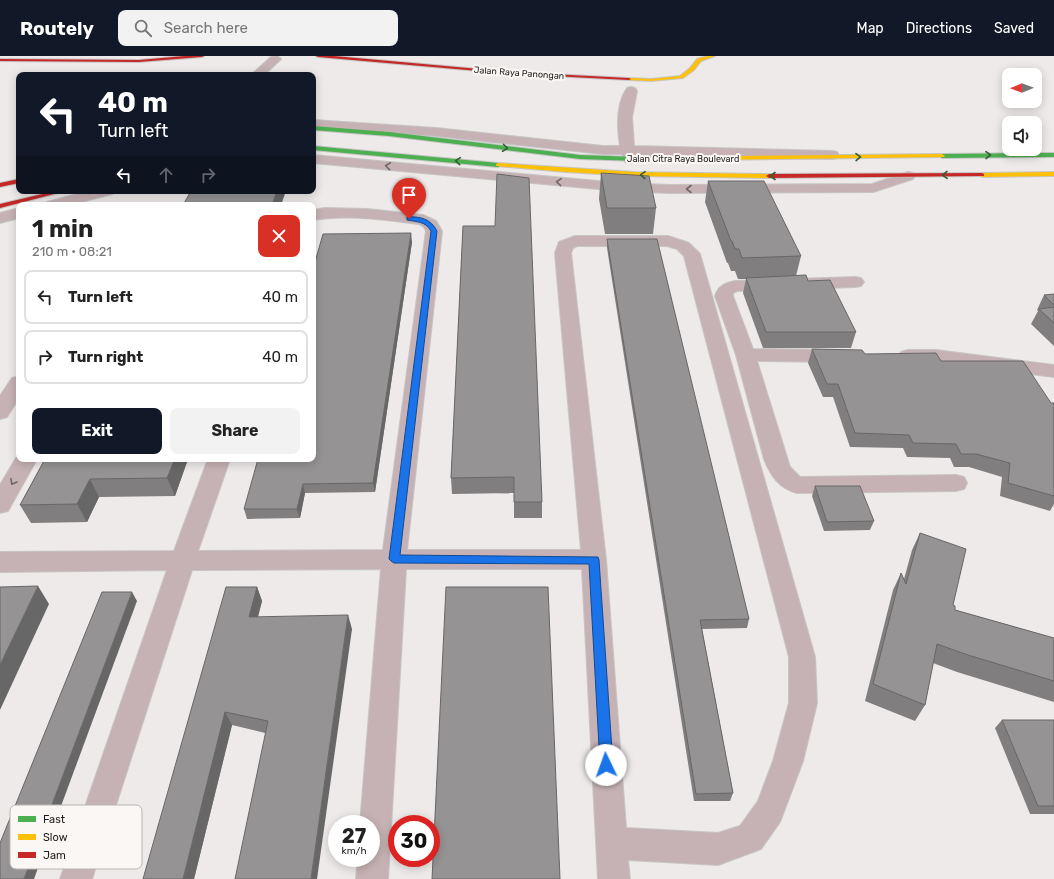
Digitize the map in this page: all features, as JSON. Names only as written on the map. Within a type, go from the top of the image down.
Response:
[{"type":"street","points":[[4,59],[139,61],[202,56]]},
{"type":"street","name":"Jalan Raya Panongan","points":[[318,56],[512,73],[651,80],[681,77],[692,69],[699,58],[713,56]]},
{"type":"street","points":[[260,72],[275,59]]},
{"type":"street","points":[[629,155],[624,125],[625,111],[631,91]]},
{"type":"street","points":[[316,124],[575,148],[629,155],[823,154],[839,157],[1054,155]]},
{"type":"street","points":[[316,128],[389,134],[434,135]]},
{"type":"street","points":[[316,148],[411,162],[538,175],[668,182],[803,182],[873,188],[908,176],[1054,174]]},
{"type":"street","points":[[316,159],[411,162]]},
{"type":"street","points":[[0,185],[16,182]]},
{"type":"street","points":[[56,202],[68,194]]},
{"type":"street","points":[[23,202],[68,194]]},
{"type":"street","points":[[0,206],[16,203]]},
{"type":"street","points":[[316,214],[326,212],[423,220],[430,224],[434,231],[394,559],[372,879]]},
{"type":"street","points":[[0,218],[16,214]]},
{"type":"street","points":[[611,843],[718,848],[750,838],[769,811],[788,761],[804,703],[802,657],[692,254],[683,246],[668,241],[575,240],[565,245],[563,253],[594,560],[611,843],[614,879]]},
{"type":"street","points":[[855,282],[735,286],[729,288],[725,292],[724,296],[746,355],[775,459],[781,473],[790,482],[797,485],[956,482]]},
{"type":"street","points":[[746,355],[856,356]]},
{"type":"street","points":[[888,356],[936,356],[1054,371]]},
{"type":"street","points":[[0,412],[16,387]]},
{"type":"street","points":[[0,505],[24,462]]},
{"type":"street","points":[[101,805],[182,562],[218,462]]},
{"type":"street","points":[[0,562],[182,562],[394,559],[594,560]]},
{"type":"street","points":[[76,879],[79,869]]},
{"type":"building","points":[[601,173],[649,176],[656,208],[607,208]]},
{"type":"building","points":[[497,174],[529,178],[542,502],[514,502],[514,477],[451,478],[463,226],[495,226]]},
{"type":"building","points":[[708,181],[764,181],[801,256],[742,258],[739,249],[735,249],[731,241]]},
{"type":"building","points":[[189,194],[276,194],[273,202],[185,202]]},
{"type":"building","points":[[411,233],[373,483],[303,484],[297,509],[244,509],[257,462],[316,462],[316,258],[323,234]]},
{"type":"building","points":[[607,239],[657,239],[749,619],[700,620],[733,793],[696,794]]},
{"type":"building","points":[[806,275],[808,281],[830,280],[856,332],[766,332],[746,278]]},
{"type":"building","points":[[1054,294],[1054,305],[1044,295]]},
{"type":"building","points":[[1054,307],[1054,323],[1039,309]]},
{"type":"building","points":[[812,349],[862,350],[865,354],[936,353],[941,361],[1023,361],[1051,403],[1054,403],[1054,496],[1008,483],[1010,463],[976,454],[961,454],[956,444],[913,443],[909,435],[855,433],[838,384],[827,384]]},
{"type":"building","points":[[43,462],[174,462],[167,478],[90,479],[77,504],[20,505]]},
{"type":"building","points":[[815,486],[860,486],[874,521],[827,522]]},
{"type":"building","points":[[920,533],[966,549],[953,605],[955,606],[955,610],[1054,638],[1054,681],[937,644],[925,705],[873,684],[901,573],[906,584]]},
{"type":"building","points":[[38,586],[0,665],[0,587]]},
{"type":"building","points":[[226,587],[257,587],[249,617],[348,615],[311,879],[235,879],[268,721],[225,712],[183,879],[143,879]]},
{"type":"building","points":[[446,587],[548,587],[560,879],[432,879],[433,867],[440,867],[440,815],[435,815]]},
{"type":"building","points":[[102,592],[132,592],[52,805],[15,805]]},
{"type":"building","points":[[1002,720],[1054,720],[1054,806],[1038,806]]},
{"type":"building","points":[[10,818],[10,869],[28,869],[24,879],[0,879],[0,843]]},
{"type":"traffic: fast","points":[[316,128],[389,134],[580,157],[637,159]]},
{"type":"traffic: fast","points":[[316,148],[498,165]]},
{"type":"traffic: fast","points":[[942,156],[1054,155]]},
{"type":"traffic: slow","points":[[629,79],[651,80],[681,77],[692,69],[699,60],[713,56]]},
{"type":"traffic: slow","points":[[637,159],[942,156]]},
{"type":"traffic: slow","points":[[498,165],[566,171],[634,174],[769,176]]},
{"type":"traffic: slow","points":[[982,175],[1054,174]]},
{"type":"traffic: jam","points":[[0,60],[139,61],[202,56]]},
{"type":"traffic: jam","points":[[318,56],[512,73],[629,79]]},
{"type":"traffic: jam","points":[[769,176],[982,175]]},
{"type":"traffic: jam","points":[[0,185],[16,182]]},
{"type":"traffic: jam","points":[[17,202],[50,194]]},
{"type":"traffic: jam","points":[[0,206],[16,202]]},
{"type":"route","points":[[409,219],[423,220],[430,224],[434,231],[394,559],[594,560],[606,765]]}]
